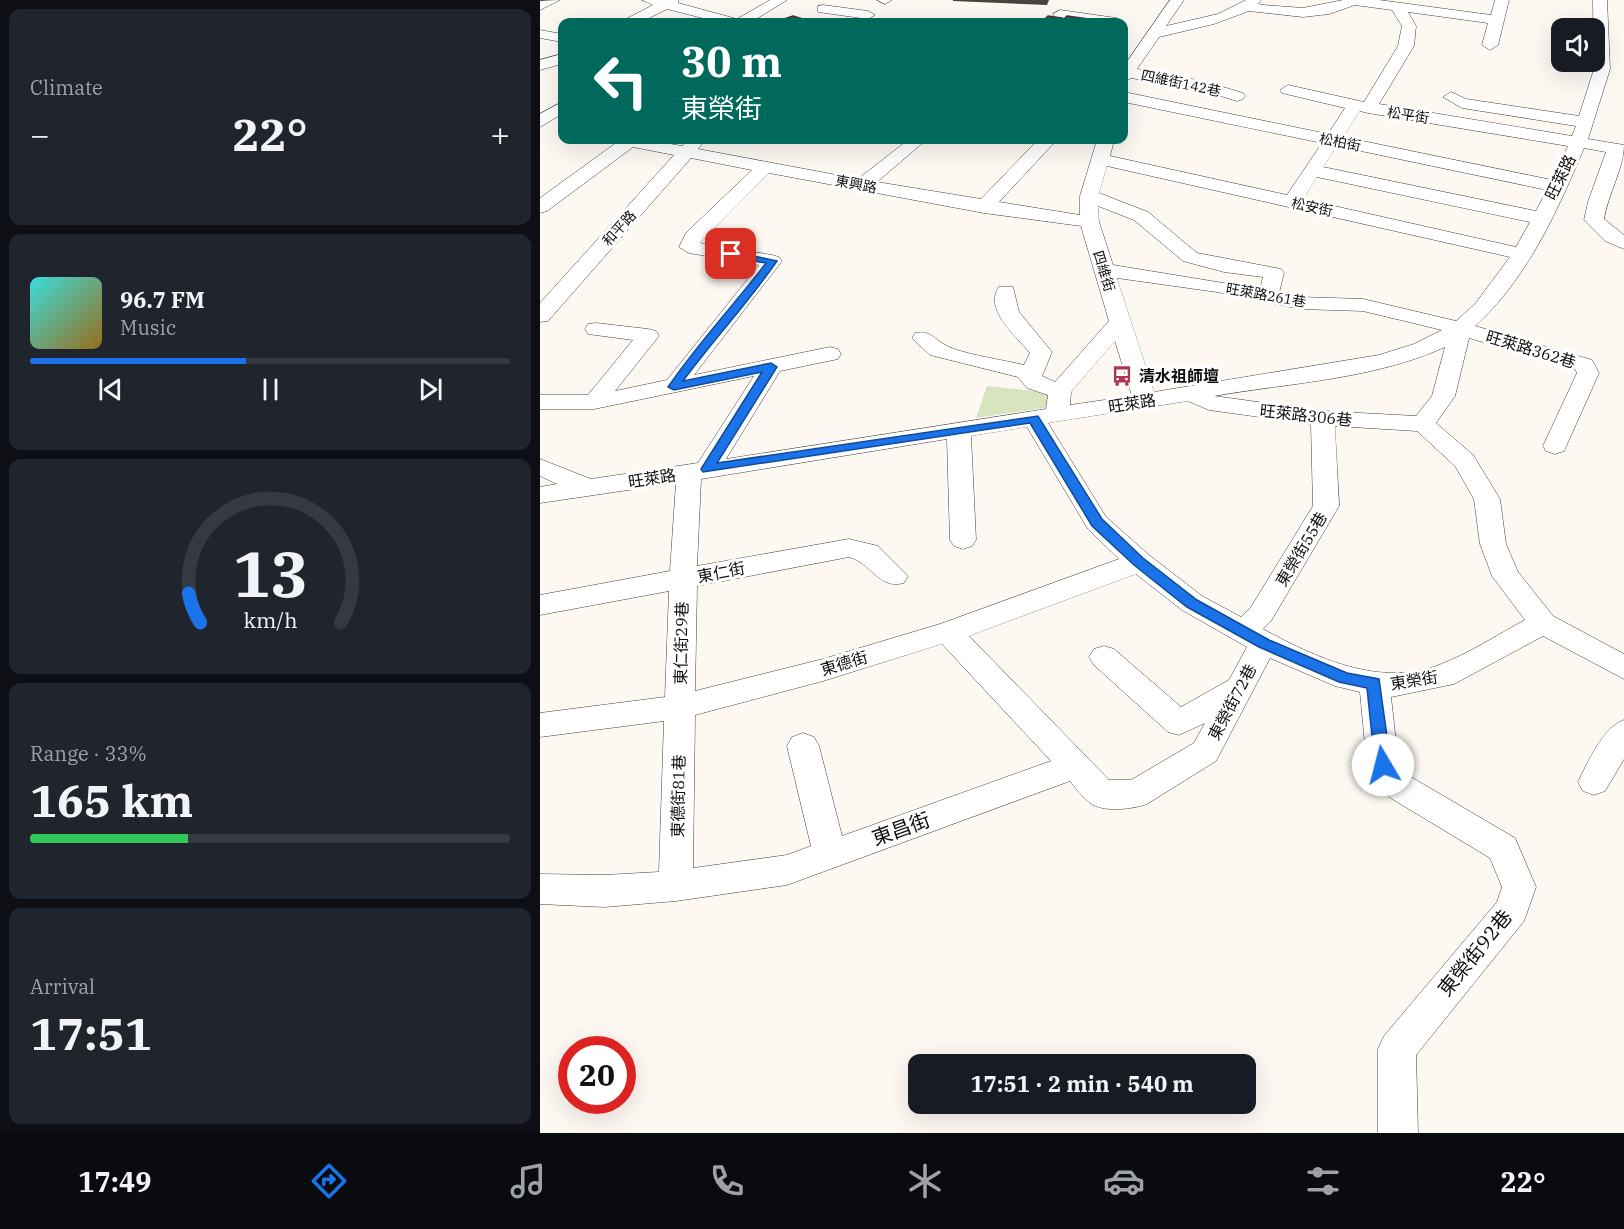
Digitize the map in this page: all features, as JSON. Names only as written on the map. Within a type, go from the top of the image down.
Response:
[{"type":"street","points":[[540,6],[553,0]]},
{"type":"street","points":[[649,0],[669,2],[720,18]]},
{"type":"street","points":[[748,18],[780,0]]},
{"type":"street","points":[[866,18],[885,0]]},
{"type":"street","points":[[1128,66],[1155,34],[1177,0]]},
{"type":"street","points":[[1132,39],[1227,16],[1252,3],[1297,14],[1316,13],[1355,0],[1496,20]]},
{"type":"street","points":[[1490,45],[1502,0]]},
{"type":"street","name":"旺萊路","points":[[540,495],[958,430],[1050,408],[1145,401],[1190,394],[1383,361],[1432,345],[1461,328],[1485,308],[1523,254],[1577,143],[1600,78],[1602,58],[1600,0]]},
{"type":"street","points":[[639,18],[669,2]]},
{"type":"street","points":[[1292,203],[1332,141],[1406,46],[1408,26],[1397,7]]},
{"type":"street","points":[[823,9],[857,18]]},
{"type":"street","points":[[1060,14],[1088,18]]},
{"type":"street","points":[[1128,25],[1155,34]]},
{"type":"street","points":[[540,34],[558,37]]},
{"type":"street","points":[[540,65],[558,60]]},
{"type":"street","points":[[540,65],[558,69]]},
{"type":"street","name":"四維街142巷","points":[[1128,70],[1237,96]]},
{"type":"street","name":"松平街","points":[[1288,90],[1361,106],[1620,149]]},
{"type":"street","points":[[1451,97],[1462,103],[1584,122]]},
{"type":"street","name":"松柏街","points":[[1128,98],[1332,141],[1427,150],[1556,186]]},
{"type":"street","points":[[540,124],[558,110]]},
{"type":"street","points":[[540,124],[558,128]]},
{"type":"street","points":[[540,207],[622,144]]},
{"type":"street","points":[[862,185],[913,144]]},
{"type":"street","points":[[984,207],[1043,144]]},
{"type":"street","name":"四維街","points":[[1105,144],[1089,196],[1089,222],[1145,401]]},
{"type":"street","name":"東興路","points":[[692,145],[766,166],[862,185],[984,207],[1089,222]]},
{"type":"street","name":"和平路","points":[[540,316],[692,145]]},
{"type":"street","points":[[1620,149],[1597,202],[1594,220],[1612,237],[1624,243]]},
{"type":"street","points":[[1391,224],[1427,150]]},
{"type":"street","name":"松安街","points":[[1101,159],[1523,254]]},
{"type":"street","points":[[674,387],[710,335],[744,298],[772,261],[689,247],[693,237],[766,166]]},
{"type":"street","points":[[1312,170],[1540,218]]},
{"type":"street","points":[[1089,196],[1141,216],[1190,256],[1224,266],[1274,273],[1268,297]]},
{"type":"street","name":"旺萊路261巷","points":[[1104,270],[1217,286],[1300,303],[1363,305],[1414,315],[1461,328]]},
{"type":"street","points":[[1006,291],[1008,313],[1041,352],[1031,376]]},
{"type":"street","points":[[923,338],[938,350],[1026,372],[1031,376],[1050,408],[1119,323]]},
{"type":"street","points":[[1461,328],[1443,396],[1423,424],[1464,461],[1487,499],[1493,544],[1506,576],[1543,623],[1624,668]]},
{"type":"street","name":"旺萊路362巷","points":[[1461,328],[1584,365],[1588,373],[1555,446]]},
{"type":"street","points":[[594,402],[648,336],[596,329]]},
{"type":"street","points":[[540,402],[594,402],[830,354]]},
{"type":"street","points":[[698,470],[771,367]]},
{"type":"street","name":"旺萊路306巷","points":[[1190,394],[1209,403],[1323,418],[1423,424]]},
{"type":"street","name":"東榮街","points":[[1050,408],[1097,523],[1139,562],[1192,603],[1253,638],[1345,678],[1390,686],[1444,676],[1543,623]]},
{"type":"street","name":"東榮街55巷","points":[[1253,638],[1261,614],[1326,506],[1323,418]]},
{"type":"street","points":[[958,430],[963,540]]},
{"type":"street","points":[[540,467],[589,488]]},
{"type":"street","name":"東仁街29巷","points":[[680,707],[683,579],[698,470]]},
{"type":"street","name":"東仁街","points":[[540,606],[849,548],[869,553],[894,576]]},
{"type":"street","name":"東德街","points":[[540,725],[680,707],[823,670],[948,632],[1139,562]]},
{"type":"street","points":[[948,632],[1075,766]]},
{"type":"street","name":"東榮街72巷","points":[[1075,766],[1102,794],[1136,794],[1205,752],[1239,688],[1253,638]]},
{"type":"street","points":[[1104,657],[1179,723],[1239,688]]},
{"type":"street","name":"東榮街92巷","points":[[1374,683],[1383,765],[1400,787],[1503,848],[1519,887],[1512,910],[1397,1049],[1398,1133]]},
{"type":"street","name":"東德街81巷","points":[[676,886],[680,707]]},
{"type":"street","points":[[1594,782],[1624,732]]},
{"type":"street","points":[[803,746],[830,855]]},
{"type":"street","name":"東昌街","points":[[540,889],[604,891],[676,886],[787,870],[1075,766]]},
{"type":"green space","points":[[987,386],[1053,393],[1050,407],[976,418]]},
{"type":"place","name":"清水祖師壇","points":[[1122,376]]},
{"type":"route","points":[[731,254],[772,261],[744,298],[710,335],[674,387],[771,367],[707,469],[1034,419],[1097,523],[1139,562],[1174,590],[1192,603],[1264,644],[1345,678],[1374,683],[1383,765]]}]
